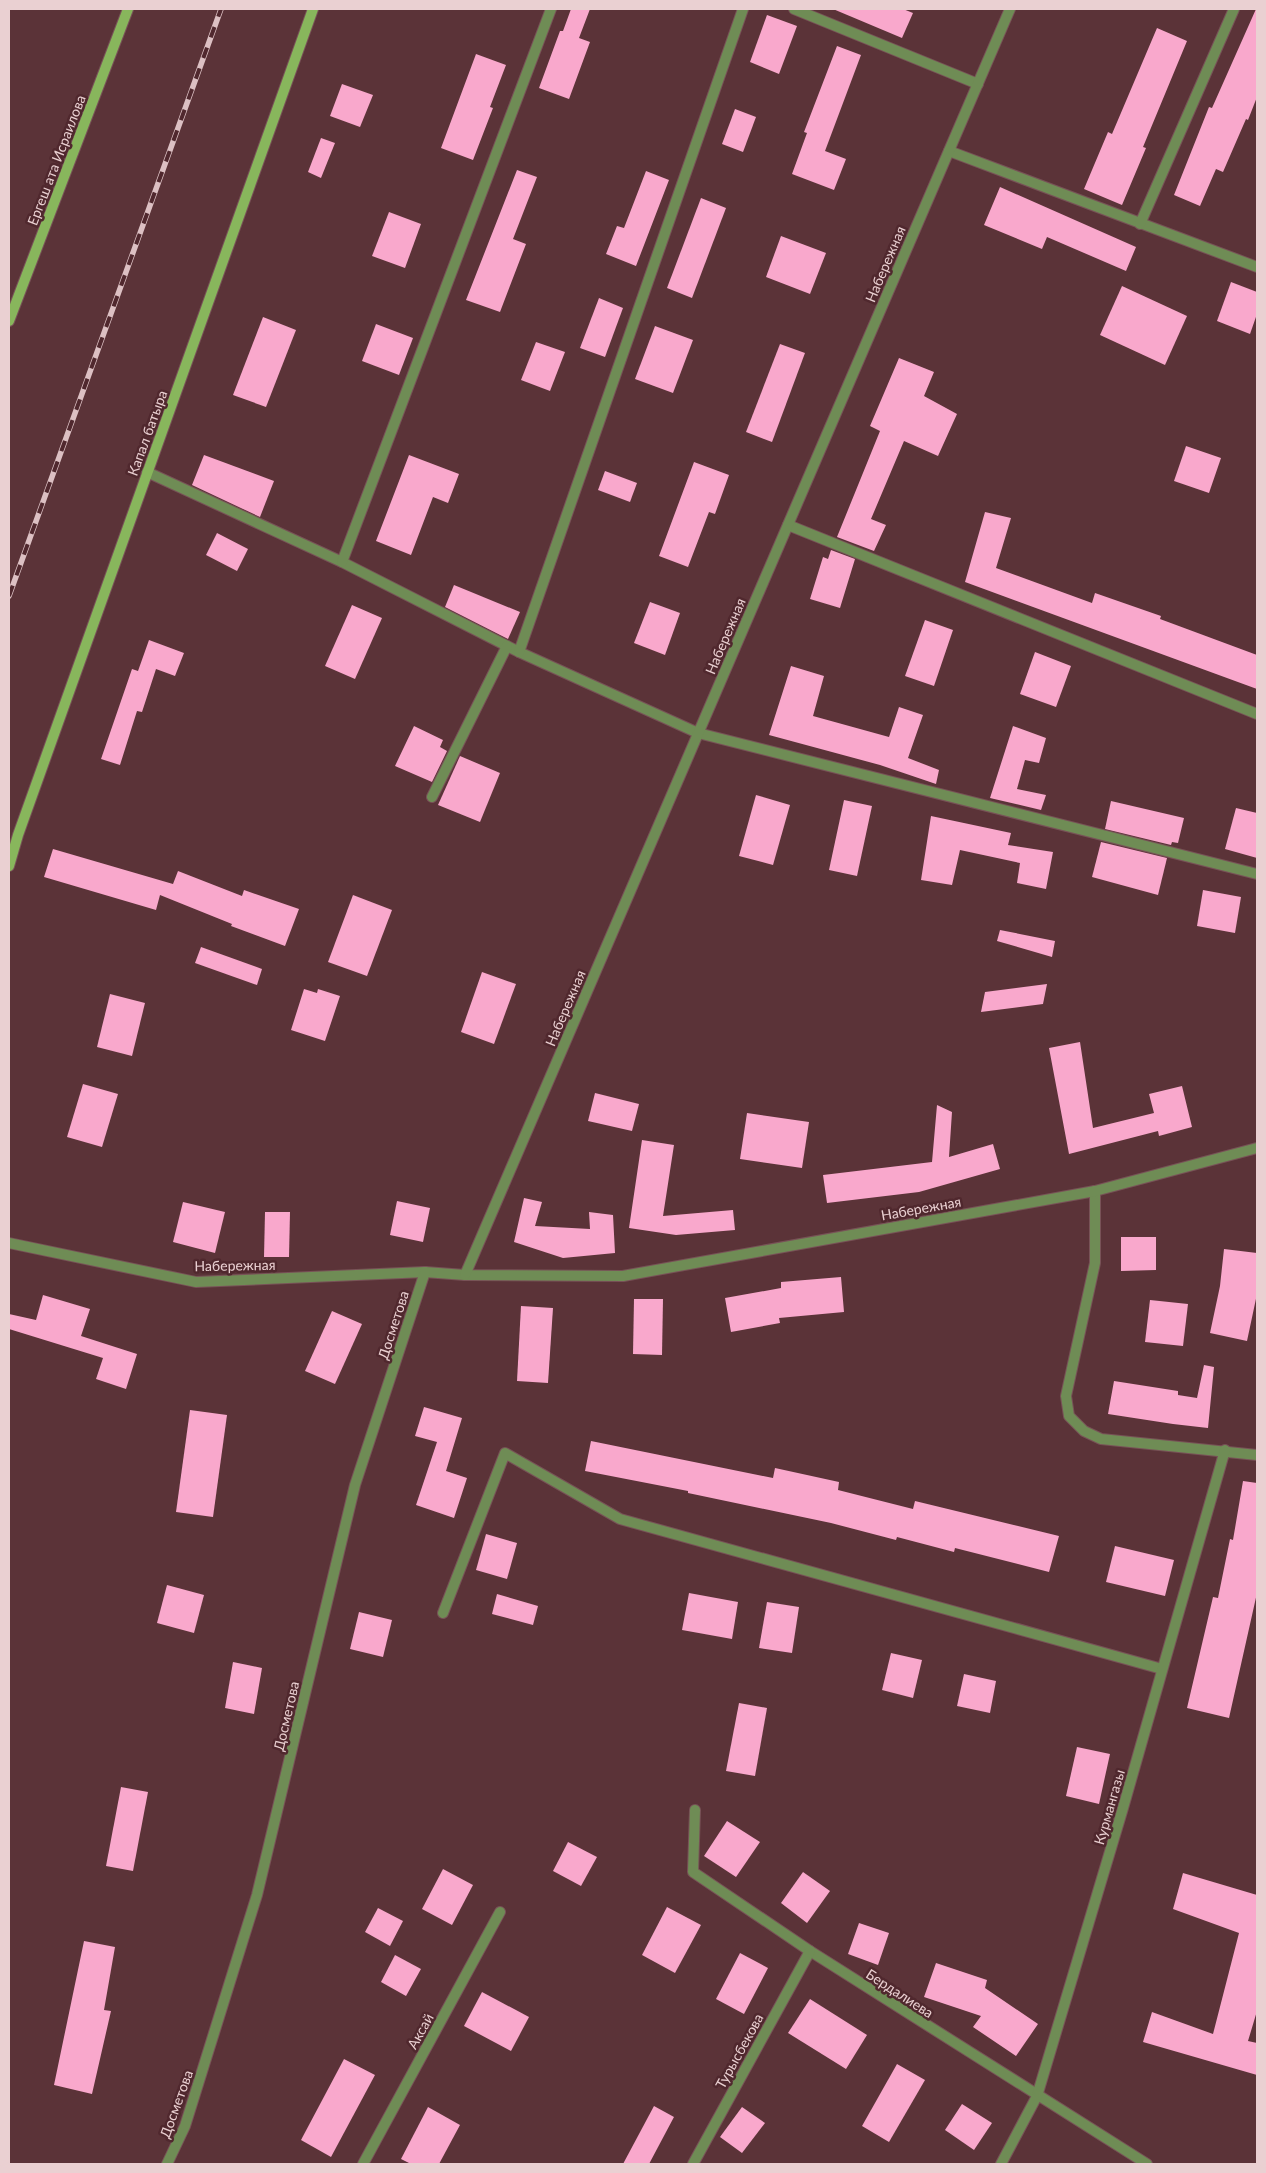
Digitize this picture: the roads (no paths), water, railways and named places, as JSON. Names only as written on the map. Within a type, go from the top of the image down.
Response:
[{"type":"main road","name":"Ергеш ата Исраилова","points":[[9,321],[128,9]]},
{"type":"main road","name":"Капал батыра","points":[[9,866],[18,835],[313,9]]},
{"type":"street","points":[[342,562],[551,9]]},
{"type":"street","points":[[518,652],[744,9]]},
{"type":"street","points":[[794,9],[978,84]]},
{"type":"street","name":"Набережная","points":[[466,1275],[1010,9]]},
{"type":"street","points":[[1140,224],[1234,9]]},
{"type":"street","points":[[949,151],[1257,267]]},
{"type":"street","points":[[148,472],[342,562],[518,652],[698,733],[1257,874]]},
{"type":"street","points":[[788,525],[1257,714]]},
{"type":"street","points":[[432,797],[506,646]]},
{"type":"street","name":"Набережная","points":[[9,1243],[196,1282],[425,1272],[466,1275],[623,1276],[1095,1191],[1257,1148]]},
{"type":"street","points":[[1095,1191],[1095,1263],[1066,1396],[1069,1416],[1084,1431],[1101,1439],[1225,1450],[1257,1455]]},
{"type":"street","name":"Досметова","points":[[167,2164],[185,2126],[257,1895],[355,1485],[425,1272]]},
{"type":"street","name":"Курмангазы","points":[[1001,2164],[1037,2096],[1123,1808],[1225,1450]]},
{"type":"street","points":[[443,1612],[505,1454],[620,1518],[1162,1669]]},
{"type":"street","name":"Бердалиева","points":[[695,1810],[693,1872],[810,1951],[1147,2164]]},
{"type":"street","name":"Аксай","points":[[363,2164],[500,1912]]},
{"type":"street","name":"Турысбекова","points":[[693,2164],[810,1951]]},
{"type":"railway","points":[[9,596],[221,9]]}]
